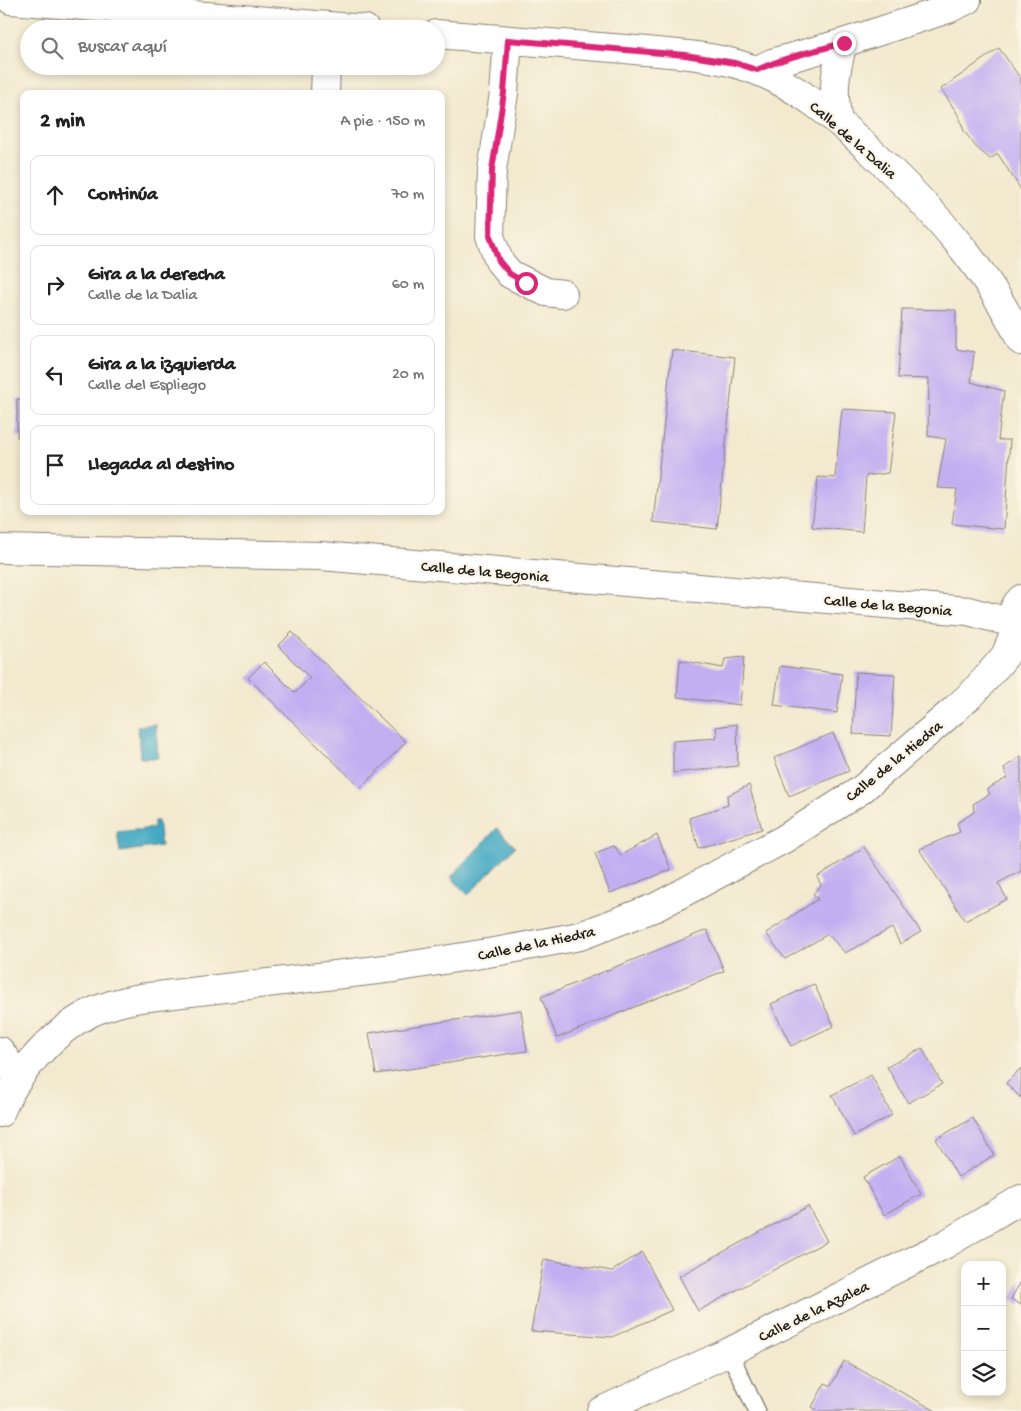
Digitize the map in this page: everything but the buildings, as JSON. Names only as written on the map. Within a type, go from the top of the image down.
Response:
[{"type":"street","points":[[11,0],[101,4],[258,20]]},
{"type":"street","points":[[757,70],[800,54],[844,43],[948,9],[967,0]]},
{"type":"street","name":"Calle de la Dalia","points":[[445,35],[685,55],[735,63],[757,70],[802,94],[838,121],[903,182],[962,248],[999,298],[1021,340]]},
{"type":"street","points":[[508,40],[504,93],[492,170],[490,236],[499,261],[510,274],[546,292],[563,294]]},
{"type":"street","points":[[838,121],[834,100],[835,76],[844,43]]},
{"type":"street","points":[[325,90],[326,75]]},
{"type":"street","name":"Calle de la Begonia","points":[[0,549],[321,556],[968,611],[1018,618]]},
{"type":"street","name":"Calle de la Hiedra","points":[[0,1114],[6,1099],[18,1080],[32,1061],[52,1040],[91,1012],[116,1002],[394,968],[500,952],[580,936],[656,907],[784,838],[861,790],[974,692],[1005,656],[1018,618]]},
{"type":"street","points":[[0,1051],[18,1080]]},
{"type":"street","name":"Calle de la Azalea","points":[[601,1411],[729,1352],[946,1244],[1021,1199]]},
{"type":"lane","points":[[729,1352],[757,1411]]},
{"type":"water","points":[[156,724],[158,758],[140,758],[138,726]]},
{"type":"water","points":[[154,821],[158,821],[161,846],[120,852],[117,832],[154,828]]},
{"type":"water","points":[[497,828],[515,847],[468,895],[451,877]]},
{"type":"route","points":[[526,283],[510,274],[499,261],[490,236],[492,170],[504,93],[508,40],[685,55],[735,63],[757,70],[800,54],[844,43]]}]
